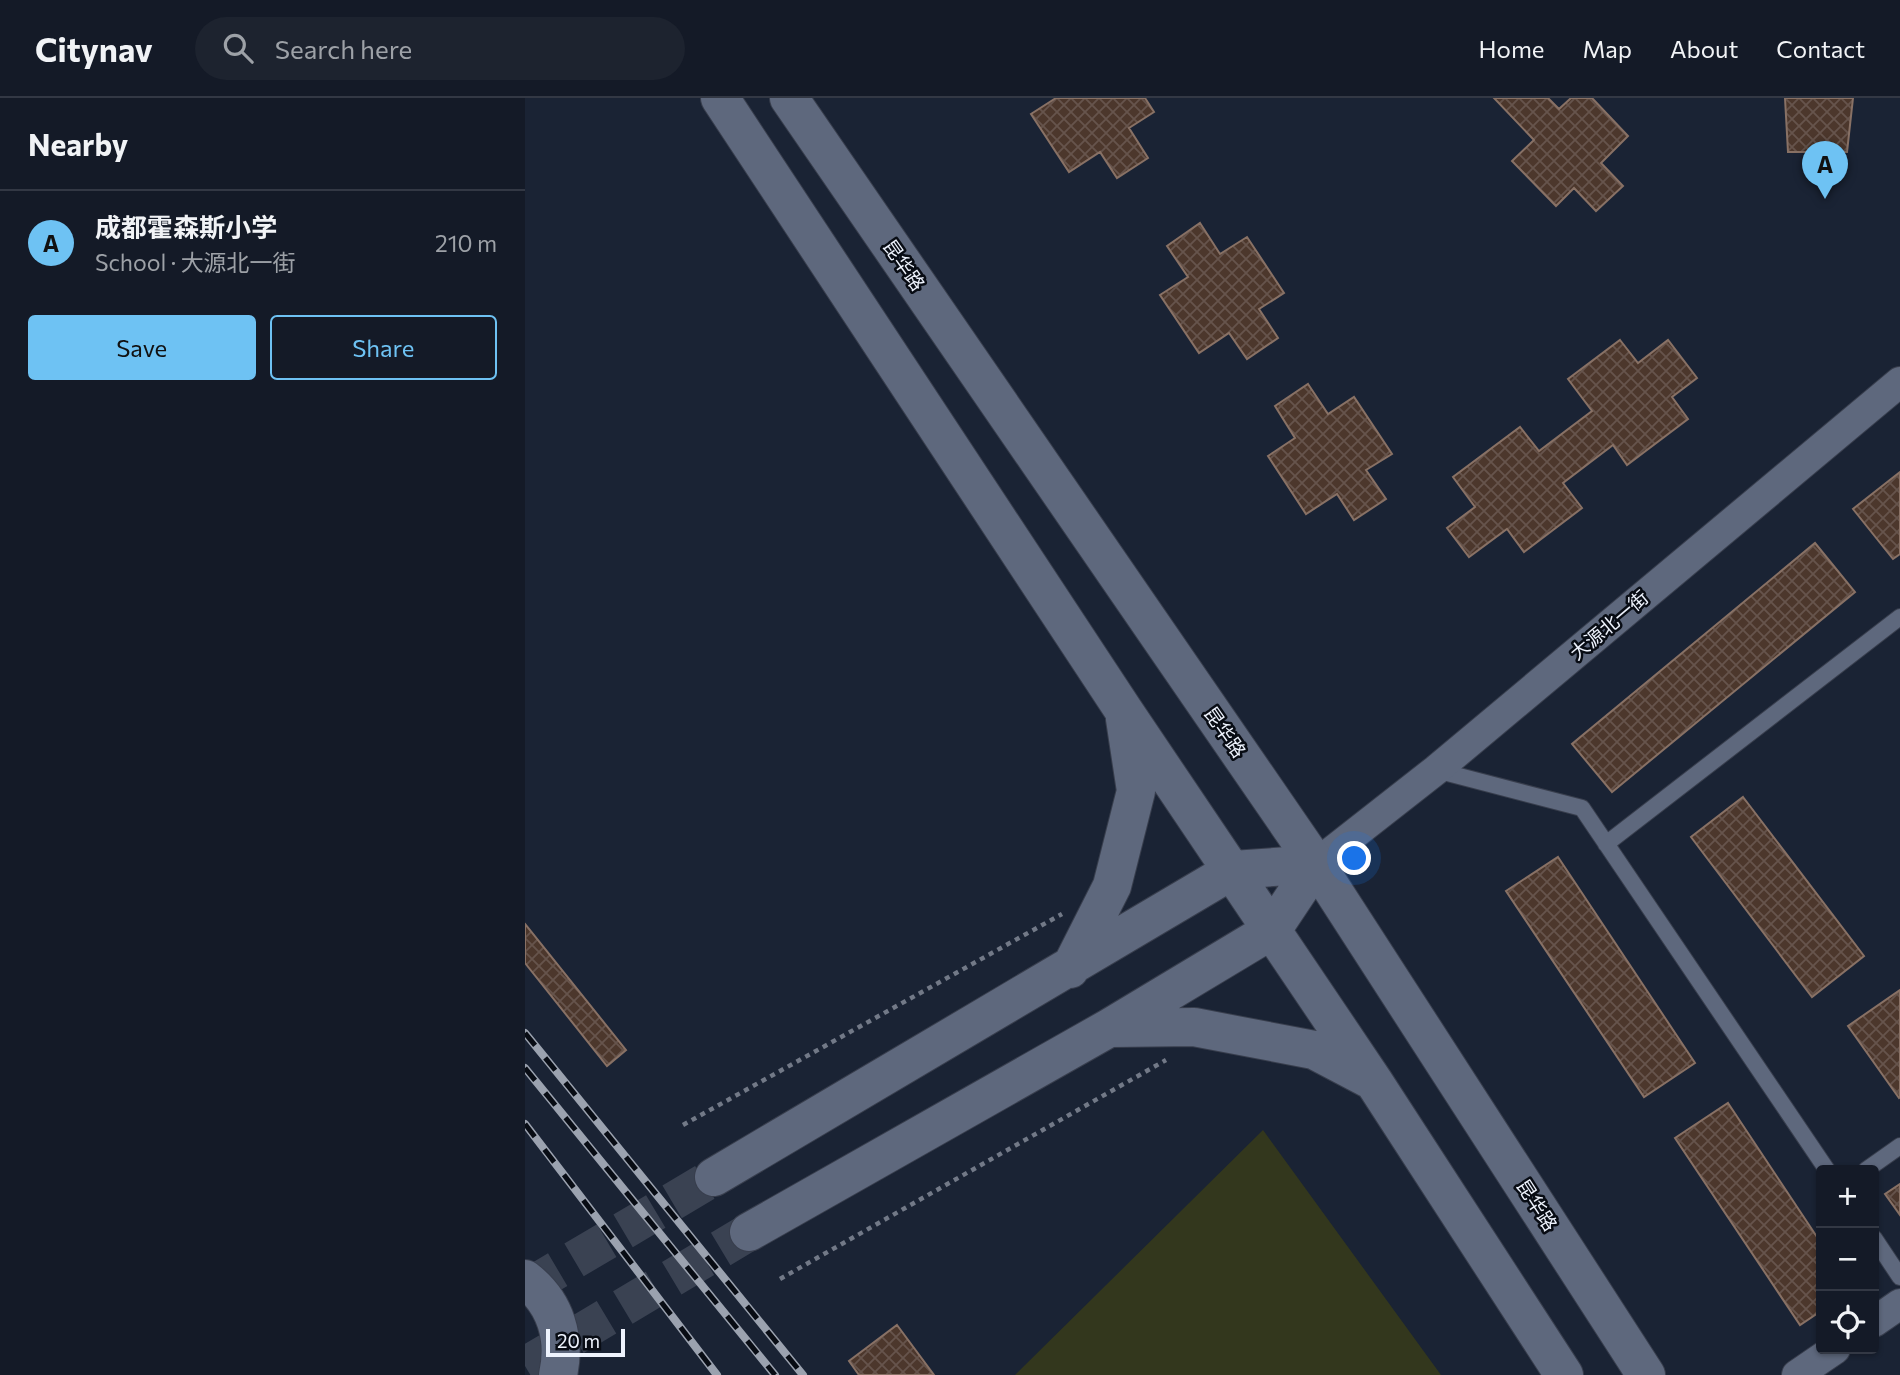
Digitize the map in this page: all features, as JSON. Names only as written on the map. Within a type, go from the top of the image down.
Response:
[{"type":"main road","points":[[720,98],[1124,711],[1374,1082],[1564,1375]]},
{"type":"main road","name":"昆华路","points":[[789,98],[1316,864],[1646,1375]]},
{"type":"main road","points":[[1070,969],[1112,886],[1136,791],[1124,711]]},
{"type":"main road","points":[[714,1177],[1070,969],[1233,870],[1316,864]]},
{"type":"main road","points":[[748,1233],[1109,1028],[1272,930],[1316,864]]},
{"type":"main road","points":[[1109,1028],[1194,1027],[1314,1050],[1374,1082]]},
{"type":"main road","points":[[525,1279],[547,1302],[560,1327],[562,1356],[558,1375]]},
{"type":"street","name":"大源北一街","points":[[1316,864],[1436,770],[1900,382]]},
{"type":"street","points":[[1879,1319],[1900,1304]]},
{"type":"street","points":[[1797,1375],[1828,1354]]},
{"type":"lane","points":[[1606,844],[1900,617]]},
{"type":"lane","points":[[1436,770],[1582,808],[1824,1165]]},
{"type":"lane","points":[[1872,1165],[1900,1146]]},
{"type":"lane","points":[[1879,1246],[1900,1277]]},
{"type":"path","points":[[683,1125],[1065,913]]},
{"type":"path","points":[[781,1279],[1169,1059]]},
{"type":"green space","points":[[1263,1130],[1441,1375],[1015,1375]]},
{"type":"building","points":[[1056,98],[1145,98],[1154,112],[1129,128],[1148,158],[1117,178],[1100,152],[1069,172],[1031,114]]},
{"type":"building","points":[[1494,98],[1548,98],[1559,109],[1571,98],[1592,98],[1628,136],[1601,163],[1623,186],[1596,211],[1574,188],[1556,206],[1512,161],[1534,140]]},
{"type":"building","points":[[1785,98],[1853,98],[1847,152],[1788,152]]},
{"type":"building","points":[[1200,223],[1220,254],[1247,237],[1284,293],[1259,309],[1278,338],[1247,359],[1229,333],[1199,353],[1160,295],[1188,277],[1167,246]]},
{"type":"building","points":[[1620,340],[1638,363],[1668,340],[1697,378],[1672,397],[1688,419],[1627,465],[1613,445],[1563,483],[1582,508],[1524,552],[1507,529],[1469,557],[1447,528],[1475,507],[1453,477],[1520,427],[1539,451],[1592,411],[1568,379]]},
{"type":"building","points":[[1308,384],[1328,414],[1354,397],[1392,454],[1366,470],[1386,499],[1354,520],[1337,494],[1306,514],[1268,456],[1295,438],[1275,406]]},
{"type":"building","points":[[1900,472],[1900,554],[1893,559],[1853,509]]},
{"type":"building","points":[[1815,543],[1855,592],[1612,792],[1572,744]]},
{"type":"building","points":[[1743,797],[1864,956],[1812,997],[1691,837]]},
{"type":"building","points":[[1558,857],[1695,1063],[1644,1097],[1506,891]]},
{"type":"building","points":[[525,924],[626,1050],[607,1066],[525,963]]},
{"type":"building","points":[[1900,990],[1900,1097],[1899,1098],[1848,1026]]},
{"type":"building","points":[[1728,1103],[1816,1235],[1816,1314],[1800,1325],[1675,1138]]},
{"type":"building","points":[[1900,1184],[1900,1215],[1885,1194]]},
{"type":"building","points":[[897,1325],[934,1375],[859,1375],[849,1361]]},
{"type":"tunnel","points":[[525,1289],[714,1177]]},
{"type":"tunnel","points":[[525,1366],[749,1232]]},
{"type":"railway","points":[[525,1033],[803,1375]]},
{"type":"railway","points":[[525,1068],[775,1375]]},
{"type":"railway","points":[[525,1124],[717,1375]]},
{"type":"place","name":"成都霍森斯小学","points":[[1825,199]]}]
